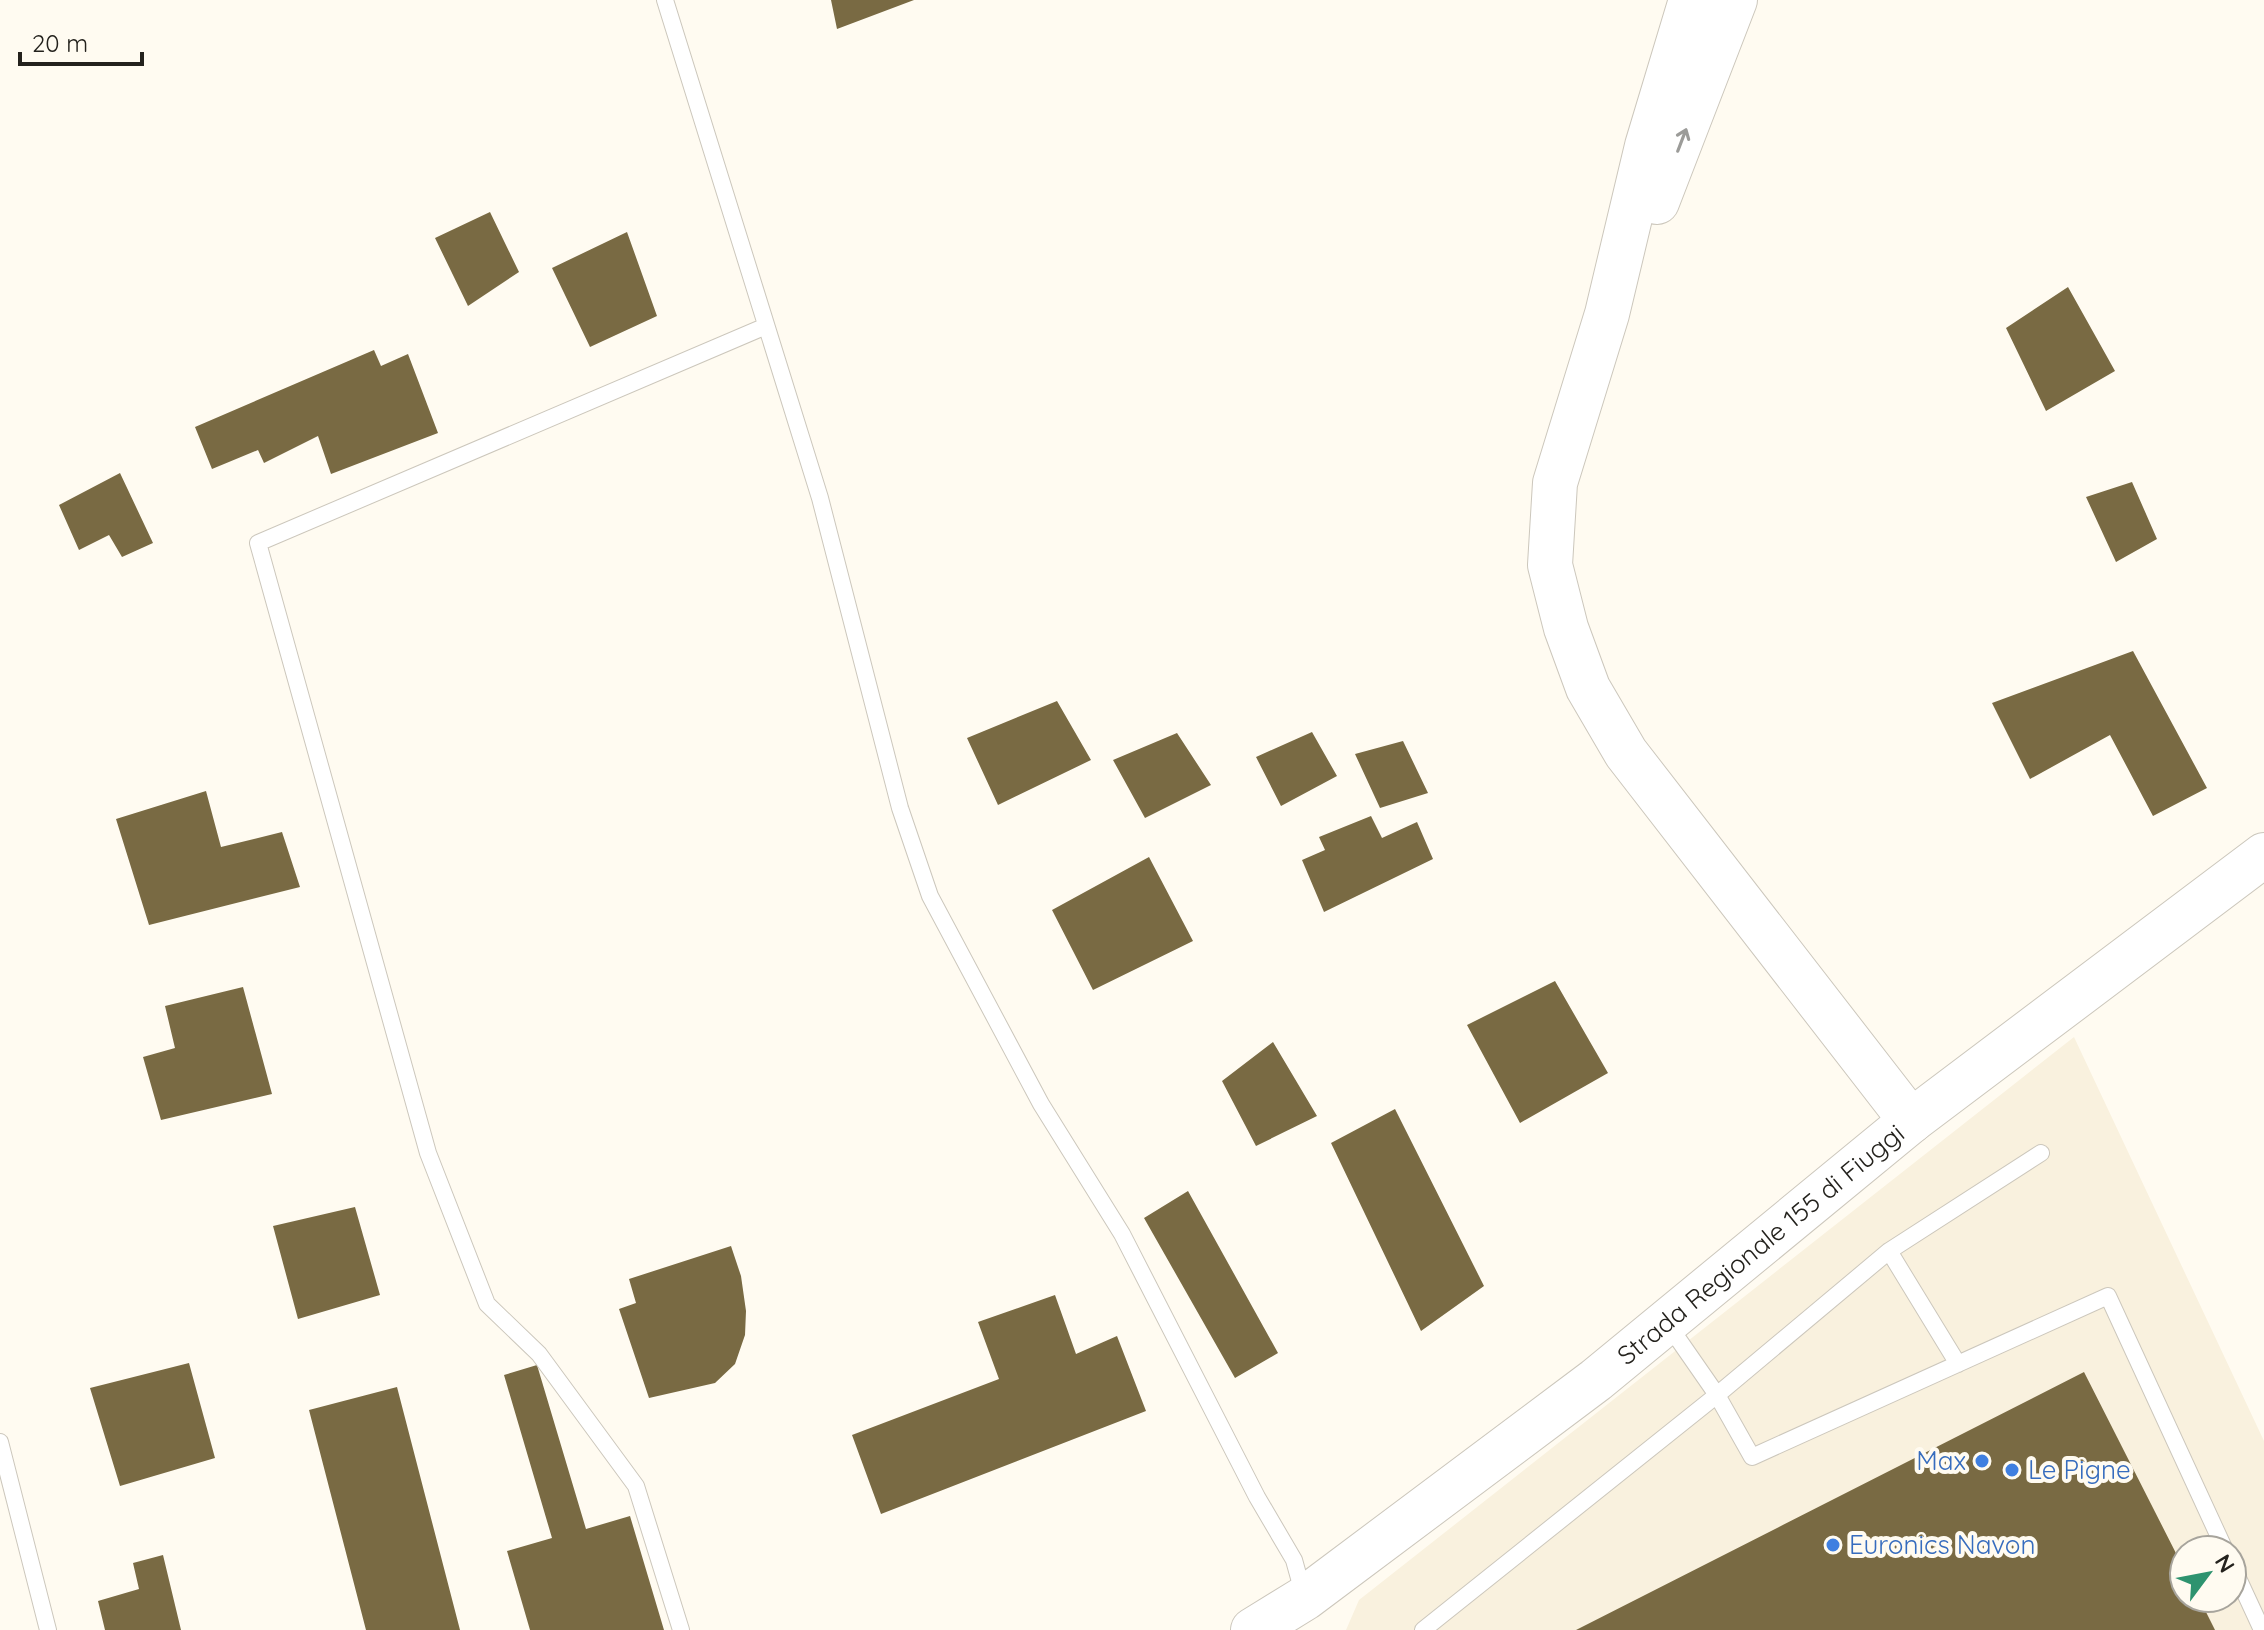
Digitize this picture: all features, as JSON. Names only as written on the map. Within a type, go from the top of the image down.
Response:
[{"type":"main road","points":[[1691,0],[1647,146],[1607,314],[1555,483],[1550,565],[1566,628],[1588,688],[1626,753],[1911,1121]]},
{"type":"main road","points":[[1607,314],[1666,181],[1735,0]]},
{"type":"main road","name":"Strada Regionale 155 di Fiuggi","points":[[1253,1630],[1305,1598],[1596,1380],[1911,1121],[2264,855]]},
{"type":"lane","points":[[665,0],[820,498],[900,808],[930,896],[1041,1104],[1122,1234],[1257,1497],[1294,1560],[1305,1598]]},
{"type":"lane","points":[[681,1630],[636,1486],[539,1354],[487,1304],[428,1153],[258,543],[766,326]]},
{"type":"lane","points":[[1423,1630],[1717,1395],[1889,1251],[2041,1153]]},
{"type":"lane","points":[[1889,1251],[1958,1364]]},
{"type":"lane","points":[[1666,1322],[1717,1395],[1752,1457],[2108,1296],[2218,1534]]},
{"type":"lane","points":[[0,1442],[48,1630]]},
{"type":"lane","points":[[2248,1600],[2262,1630]]},
{"type":"shaded area","points":[[2074,1037],[2264,1441],[2264,1630],[1346,1630],[1359,1600]]},
{"type":"building","points":[[831,0],[914,0],[837,29]]},
{"type":"building","points":[[490,212],[519,272],[468,306],[435,238]]},
{"type":"building","points":[[627,232],[657,316],[590,347],[552,268]]},
{"type":"building","points":[[2068,287],[2115,371],[2046,411],[2006,328]]},
{"type":"building","points":[[374,350],[381,366],[408,354],[438,433],[331,474],[318,436],[264,463],[258,450],[212,469],[195,427]]},
{"type":"building","points":[[120,473],[153,543],[122,557],[109,535],[79,550],[59,505]]},
{"type":"building","points":[[2132,482],[2157,539],[2116,562],[2086,497]]},
{"type":"building","points":[[2133,651],[2207,788],[2153,816],[2110,735],[2030,779],[1992,703]]},
{"type":"building","points":[[1057,701],[1091,760],[998,805],[967,738]]},
{"type":"building","points":[[1312,732],[1337,776],[1281,806],[1256,757]]},
{"type":"building","points":[[1177,733],[1211,785],[1145,818],[1113,760]]},
{"type":"building","points":[[1403,741],[1428,793],[1380,808],[1355,754]]},
{"type":"building","points":[[206,791],[221,847],[282,832],[300,887],[149,925],[116,819]]},
{"type":"building","points":[[1371,816],[1382,838],[1417,822],[1433,859],[1324,912],[1302,860],[1325,850],[1319,837]]},
{"type":"building","points":[[1149,857],[1193,941],[1093,990],[1052,910]]},
{"type":"building","points":[[1555,981],[1608,1073],[1520,1123],[1467,1025]]},
{"type":"building","points":[[243,987],[272,1094],[161,1120],[143,1057],[175,1048],[165,1006]]},
{"type":"building","points":[[1273,1042],[1317,1116],[1256,1146],[1222,1081]]},
{"type":"building","points":[[1395,1109],[1484,1286],[1421,1331],[1331,1143]]},
{"type":"building","points":[[1188,1191],[1278,1353],[1235,1378],[1144,1218]]},
{"type":"building","points":[[355,1207],[380,1295],[298,1319],[273,1226]]},
{"type":"building","points":[[731,1246],[741,1276],[746,1311],[745,1335],[735,1364],[715,1383],[649,1398],[619,1309],[636,1303],[629,1279]]},
{"type":"building","points":[[1055,1295],[1076,1354],[1117,1336],[1146,1411],[881,1514],[852,1435],[999,1379],[978,1322]]},
{"type":"building","points":[[189,1363],[215,1458],[120,1486],[90,1388]]},
{"type":"building","points":[[537,1365],[586,1529],[630,1516],[664,1630],[530,1630],[507,1551],[552,1538],[504,1375]]},
{"type":"building","name":"Le Pigne","points":[[2084,1372],[2168,1537],[2168,1614],[2207,1614],[2215,1630],[1576,1630]]},
{"type":"building","points":[[397,1387],[460,1630],[366,1630],[309,1410]]},
{"type":"building","points":[[163,1555],[181,1630],[105,1630],[98,1601],[139,1589],[133,1563]]},
{"type":"place","name":"Max","points":[[1982,1461]]},
{"type":"place","name":"Le Pigne","points":[[2012,1470]]},
{"type":"place","name":"Euronics Navon","points":[[1833,1545]]}]
